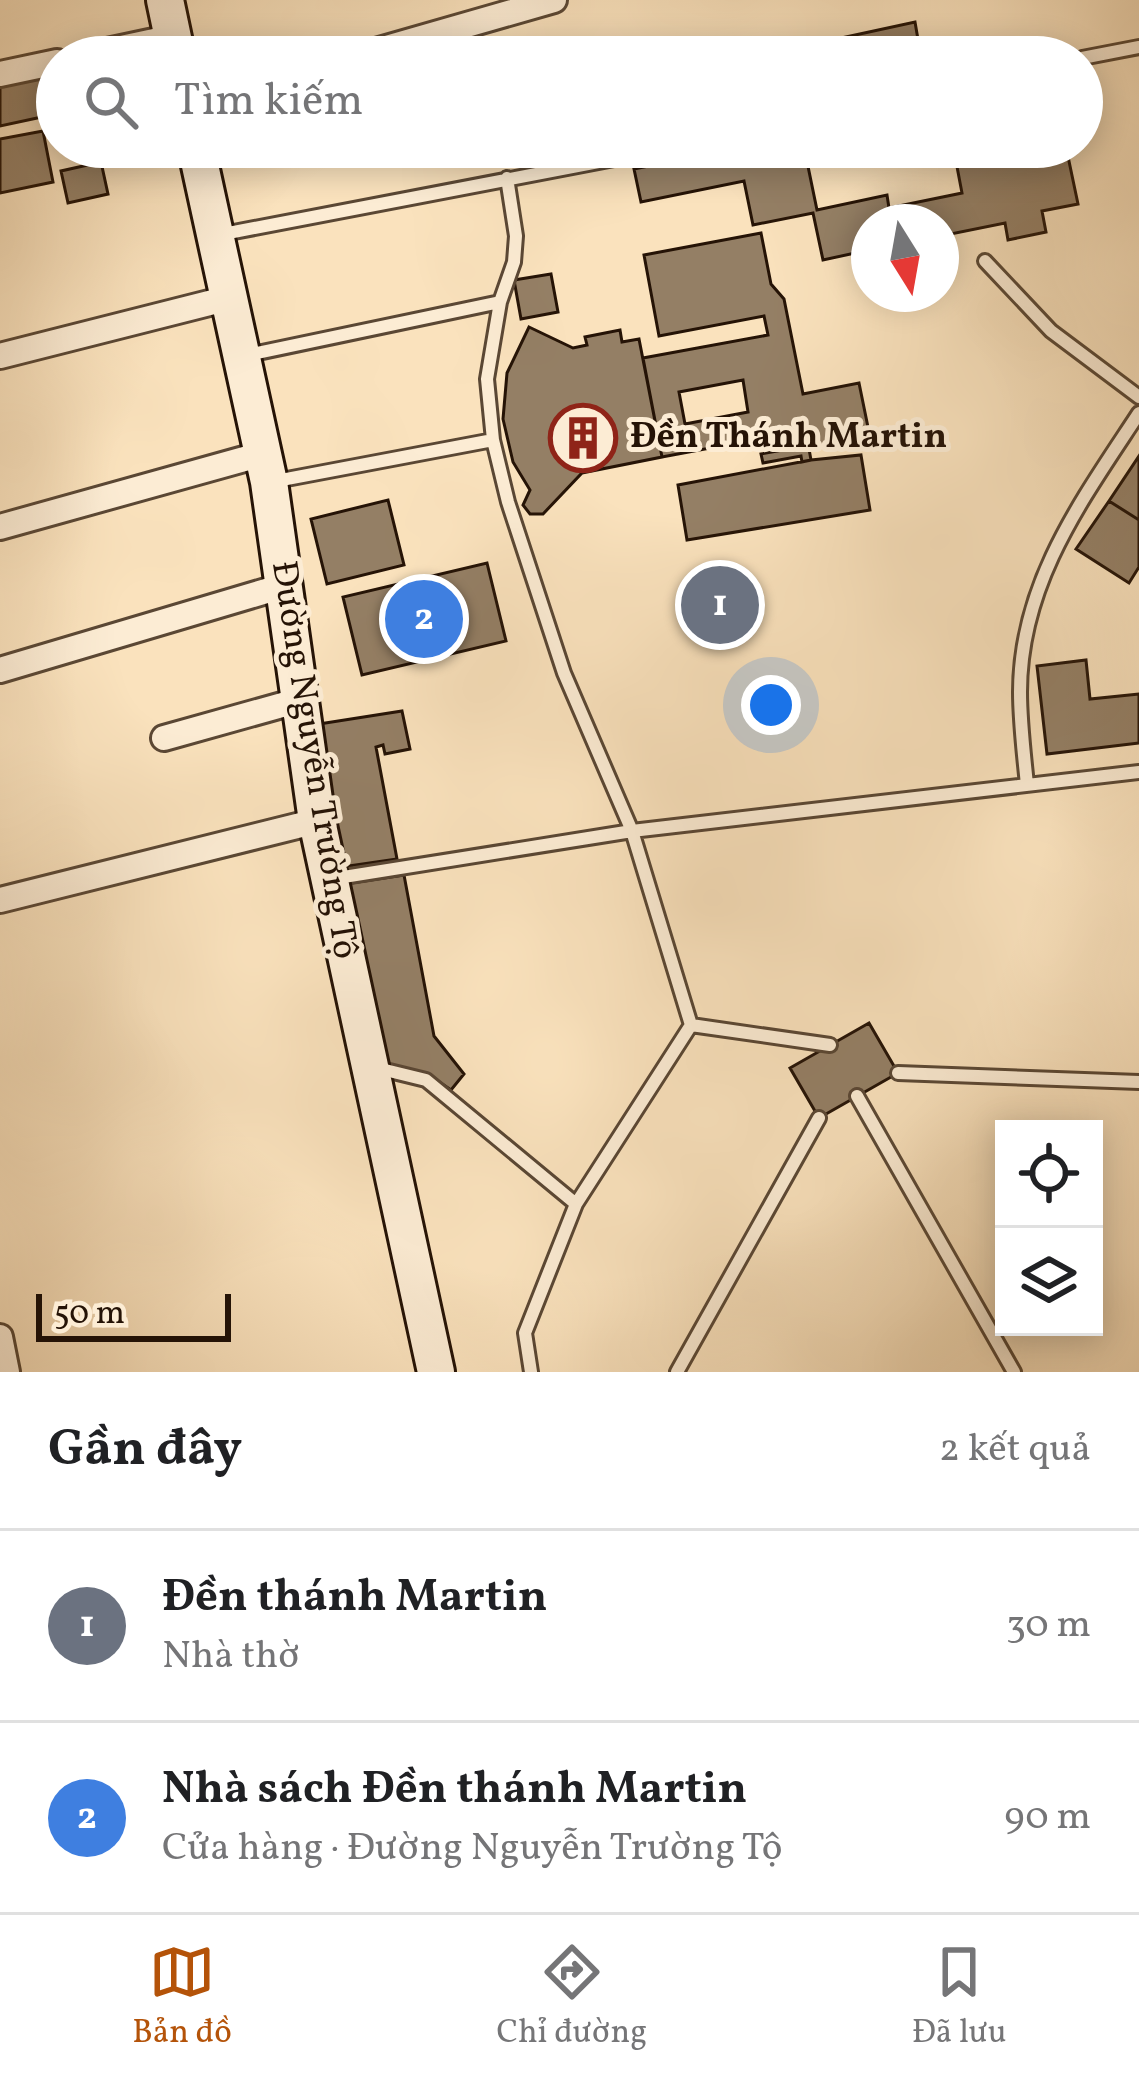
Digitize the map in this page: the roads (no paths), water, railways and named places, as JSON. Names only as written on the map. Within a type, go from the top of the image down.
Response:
[{"type":"main road","points":[[165,0],[173,36]]},
{"type":"main road","name":"Đường Nguyễn Trường Tộ","points":[[200,168],[266,468],[316,821],[436,1372]]},
{"type":"street","points":[[428,36],[554,0]]},
{"type":"street","points":[[0,74],[36,66]]},
{"type":"street","points":[[0,356],[229,298]]},
{"type":"street","points":[[0,527],[266,468]]},
{"type":"street","points":[[0,670],[284,586]]},
{"type":"street","points":[[164,738],[299,700]]},
{"type":"street","points":[[0,900],[316,821]]},
{"type":"street","points":[[0,1337],[7,1372]]},
{"type":"lane","points":[[1103,54],[1139,47]]},
{"type":"lane","points":[[215,236],[562,168]]},
{"type":"lane","points":[[507,178],[516,236],[487,379],[493,440],[508,502],[564,673],[632,831],[691,1025],[576,1204],[525,1333],[531,1372]]},
{"type":"lane","points":[[985,261],[1052,332],[1139,398]]},
{"type":"lane","points":[[242,356],[500,302]]},
{"type":"lane","points":[[1027,785],[1020,692],[1030,608],[1066,527],[1139,413]]},
{"type":"lane","points":[[266,468],[493,440]]},
{"type":"lane","points":[[329,879],[632,831],[1139,772]]},
{"type":"lane","points":[[691,1025],[830,1045]]},
{"type":"lane","points":[[368,1066],[425,1080],[576,1204]]},
{"type":"lane","points":[[898,1073],[1139,1082]]},
{"type":"lane","points":[[857,1096],[1014,1372]]},
{"type":"lane","points":[[676,1372],[818,1118]]},
{"type":"place","name":"Đền Thánh Martin","points":[[583,438]]},
{"type":"place","name":"Đền thánh Martin","points":[[720,605]]},
{"type":"place","name":"Nhà sách Đền thánh Martin","points":[[424,619]]}]
